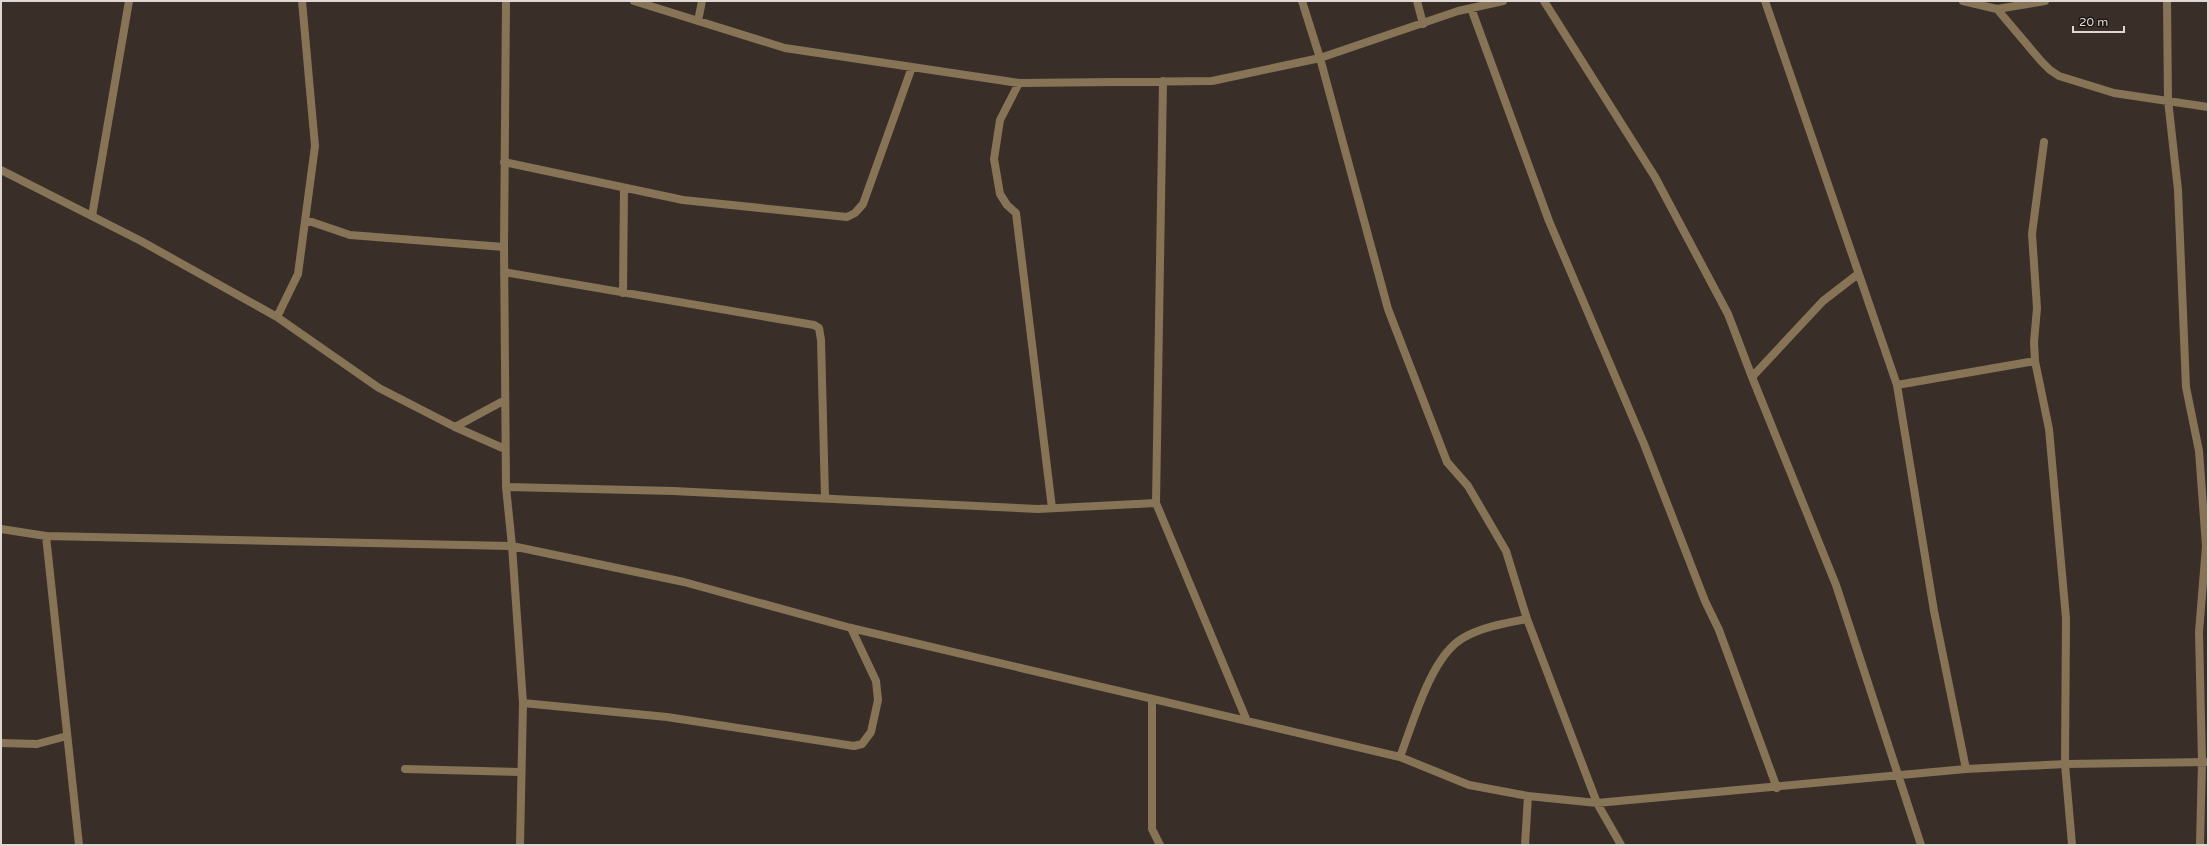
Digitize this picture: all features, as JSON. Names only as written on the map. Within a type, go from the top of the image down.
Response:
[{"type":"street","points":[[92,216],[129,1]]},
{"type":"street","points":[[277,317],[298,274],[316,146],[302,1]]},
{"type":"street","points":[[506,1],[504,162],[505,449],[506,488],[524,703],[520,845]]},
{"type":"street","points":[[634,1],[785,48],[1019,83],[1212,81],[1320,58],[1471,8],[1503,1]]},
{"type":"street","points":[[698,21],[702,1]]},
{"type":"street","points":[[1302,1],[1320,58],[1388,309],[1448,462],[1468,486],[1506,551],[1527,619],[1597,803],[1621,845]]},
{"type":"street","points":[[1416,1],[1423,24]]},
{"type":"street","points":[[1544,1],[1655,177],[1728,314],[1836,585],[1921,845]]},
{"type":"street","points":[[1765,1],[1897,385],[1934,611],[1966,769]]},
{"type":"street","points":[[1963,1],[1997,9],[2045,1]]},
{"type":"street","points":[[2167,1],[2168,100],[2178,190],[2186,387],[2199,451],[2206,546],[2199,632],[2205,762],[2200,845]]},
{"type":"street","points":[[1471,8],[1549,221],[1644,444],[1705,601],[1719,630],[1777,788]]},
{"type":"street","points":[[1997,9],[2045,66],[2059,76],[2114,93],[2208,107]]},
{"type":"street","points":[[504,162],[683,200],[847,217],[855,213],[863,204],[912,67]]},
{"type":"street","points":[[1163,81],[1156,504],[1246,722]]},
{"type":"street","points":[[1019,83],[1000,120],[994,159],[1000,194],[1007,205],[1016,213],[1052,508]]},
{"type":"street","points":[[2044,142],[2032,234],[2037,308],[2034,342],[2035,361],[2050,429],[2066,618],[2065,764],[2072,845]]},
{"type":"street","points":[[1,170],[92,216],[277,317],[379,388],[455,427],[505,449]]},
{"type":"street","points":[[623,293],[624,188]]},
{"type":"street","points":[[306,220],[350,235],[504,247]]},
{"type":"street","points":[[504,272],[814,325],[819,328],[821,340],[825,498]]},
{"type":"street","points":[[1752,377],[1818,306],[1858,274]]},
{"type":"street","points":[[1897,385],[2035,361]]},
{"type":"street","points":[[455,427],[505,400]]},
{"type":"street","points":[[506,488],[673,491],[1052,508],[1156,504]]},
{"type":"street","points":[[1,529],[46,536],[512,546],[684,582],[850,628],[1400,757],[1469,785],[1528,796],[1597,803],[1777,788],[1897,774],[1966,769],[2065,764],[2205,762]]},
{"type":"street","points":[[46,536],[79,845]]},
{"type":"street","points":[[1400,757],[1436,666],[1448,648],[1463,637],[1493,626],[1527,619]]},
{"type":"street","points":[[524,703],[667,718],[854,746],[862,744],[871,732],[878,700],[876,681],[850,628]]},
{"type":"street","points":[[1152,699],[1152,829],[1160,845]]},
{"type":"street","points":[[1,743],[38,744],[67,736]]},
{"type":"street","points":[[405,769],[521,772]]},
{"type":"street","points":[[1526,845],[1528,796]]}]
